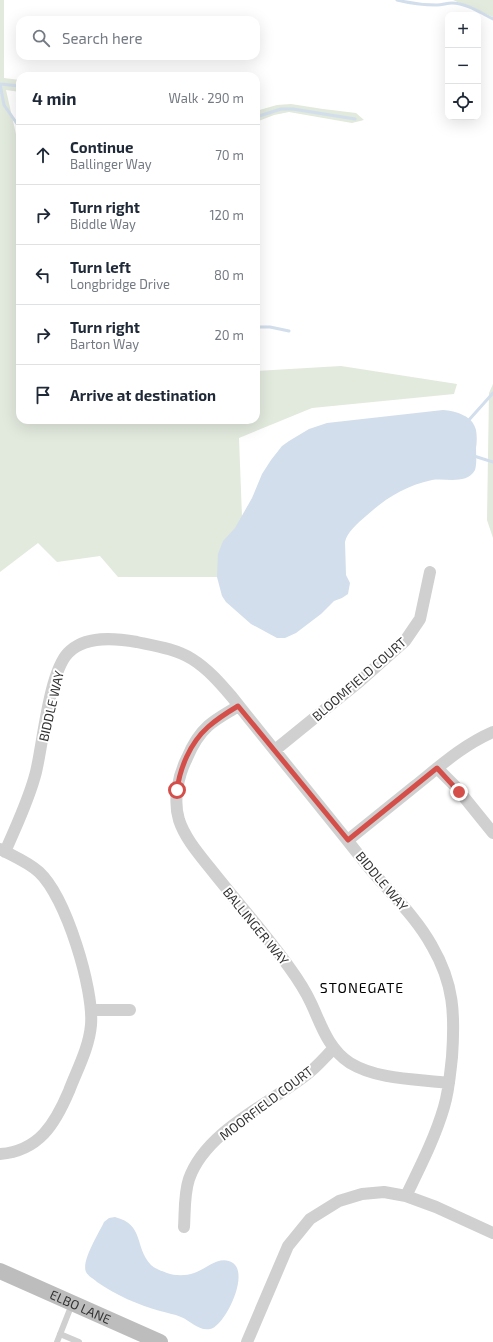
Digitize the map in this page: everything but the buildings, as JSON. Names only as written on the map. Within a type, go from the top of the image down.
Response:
[{"type":"street","name":"BLOOMFIELD COURT","points":[[275,750],[360,681],[405,641],[420,619],[430,572]]},
{"type":"street","name":"BIDDLE WAY","points":[[2,850],[33,783],[58,671],[68,652],[78,645],[88,641],[99,639],[122,640],[156,646],[180,653],[192,659],[214,677],[412,917],[437,954],[449,986],[454,1010],[449,1082],[445,1106],[423,1161],[406,1196]]},
{"type":"street","name":"BALLINGER WAY","points":[[238,706],[209,726],[198,738],[181,771],[178,781],[177,800],[179,819],[192,844],[227,890],[279,953],[301,985],[311,1003],[323,1032],[342,1057],[350,1063],[367,1071],[396,1077],[449,1082]]},
{"type":"street","points":[[348,840],[470,743],[493,732]]},
{"type":"street","points":[[437,768],[455,786],[493,833]]},
{"type":"street","points":[[0,1154],[25,1149],[35,1143],[50,1127],[67,1096],[85,1050],[91,1026],[92,1010],[85,978],[74,941],[55,894],[40,873],[2,850]]},
{"type":"street","points":[[92,1010],[130,1010]]},
{"type":"street","name":"MOORFIELD COURT","points":[[184,1227],[185,1197],[189,1178],[208,1148],[234,1125],[306,1075],[334,1048]]},
{"type":"street","points":[[247,1342],[288,1246],[310,1219],[339,1201],[362,1194],[384,1192],[406,1196],[436,1207],[493,1233]]},
{"type":"street","name":"ELBO LANE","points":[[0,1271],[160,1342]]},
{"type":"lane","points":[[57,1342],[72,1304]]},
{"type":"lane","points":[[60,1334],[79,1342]]},
{"type":"shaded area","points":[[0,0],[4,0],[4,78],[16,80],[16,91],[6,90],[16,134],[16,424],[260,424],[260,371],[341,366],[457,384],[454,394],[312,408],[239,438],[242,517],[217,577],[118,577],[100,556],[57,562],[38,543],[0,572]]},
{"type":"shaded area","points":[[453,0],[493,0],[493,17]]},
{"type":"shaded area","points":[[291,104],[356,113],[364,120],[352,123],[289,112],[274,115],[260,120],[260,110],[277,105]]},
{"type":"shaded area","points":[[493,384],[493,538],[487,520],[489,393]]},
{"type":"shaded area","points":[[443,410],[463,415],[474,425],[477,439],[475,470],[467,478],[456,480],[432,480],[405,489],[381,504],[356,525],[350,531],[345,542],[346,575],[350,583],[348,594],[334,601],[321,614],[296,633],[285,638],[277,638],[251,624],[226,602],[222,596],[217,577],[218,554],[223,541],[235,528],[252,498],[262,474],[282,446],[309,429],[327,423]]},
{"type":"shaded area","points":[[115,1217],[131,1225],[138,1237],[142,1251],[146,1258],[151,1265],[161,1271],[173,1275],[184,1275],[199,1271],[218,1261],[223,1260],[233,1263],[237,1269],[239,1278],[237,1289],[228,1310],[216,1326],[210,1329],[202,1329],[178,1316],[135,1303],[112,1291],[88,1275],[85,1267],[91,1247],[104,1222],[109,1218]]},
{"type":"waterway","points":[[397,0],[427,5],[457,3],[493,19]]},
{"type":"waterway","points":[[0,84],[4,105],[16,122]]},
{"type":"waterway","points":[[0,84],[16,86]]},
{"type":"waterway","points":[[260,116],[281,109],[293,109],[355,119]]},
{"type":"waterway","points":[[260,327],[270,327],[289,331]]},
{"type":"waterway","points":[[468,421],[493,393]]},
{"type":"waterway","points":[[474,456],[493,462]]},
{"type":"district","name":"STONEGATE","points":[[362,988]]},
{"type":"route","points":[[177,790],[181,771],[203,731],[238,706],[348,840],[437,768],[459,792]]}]
